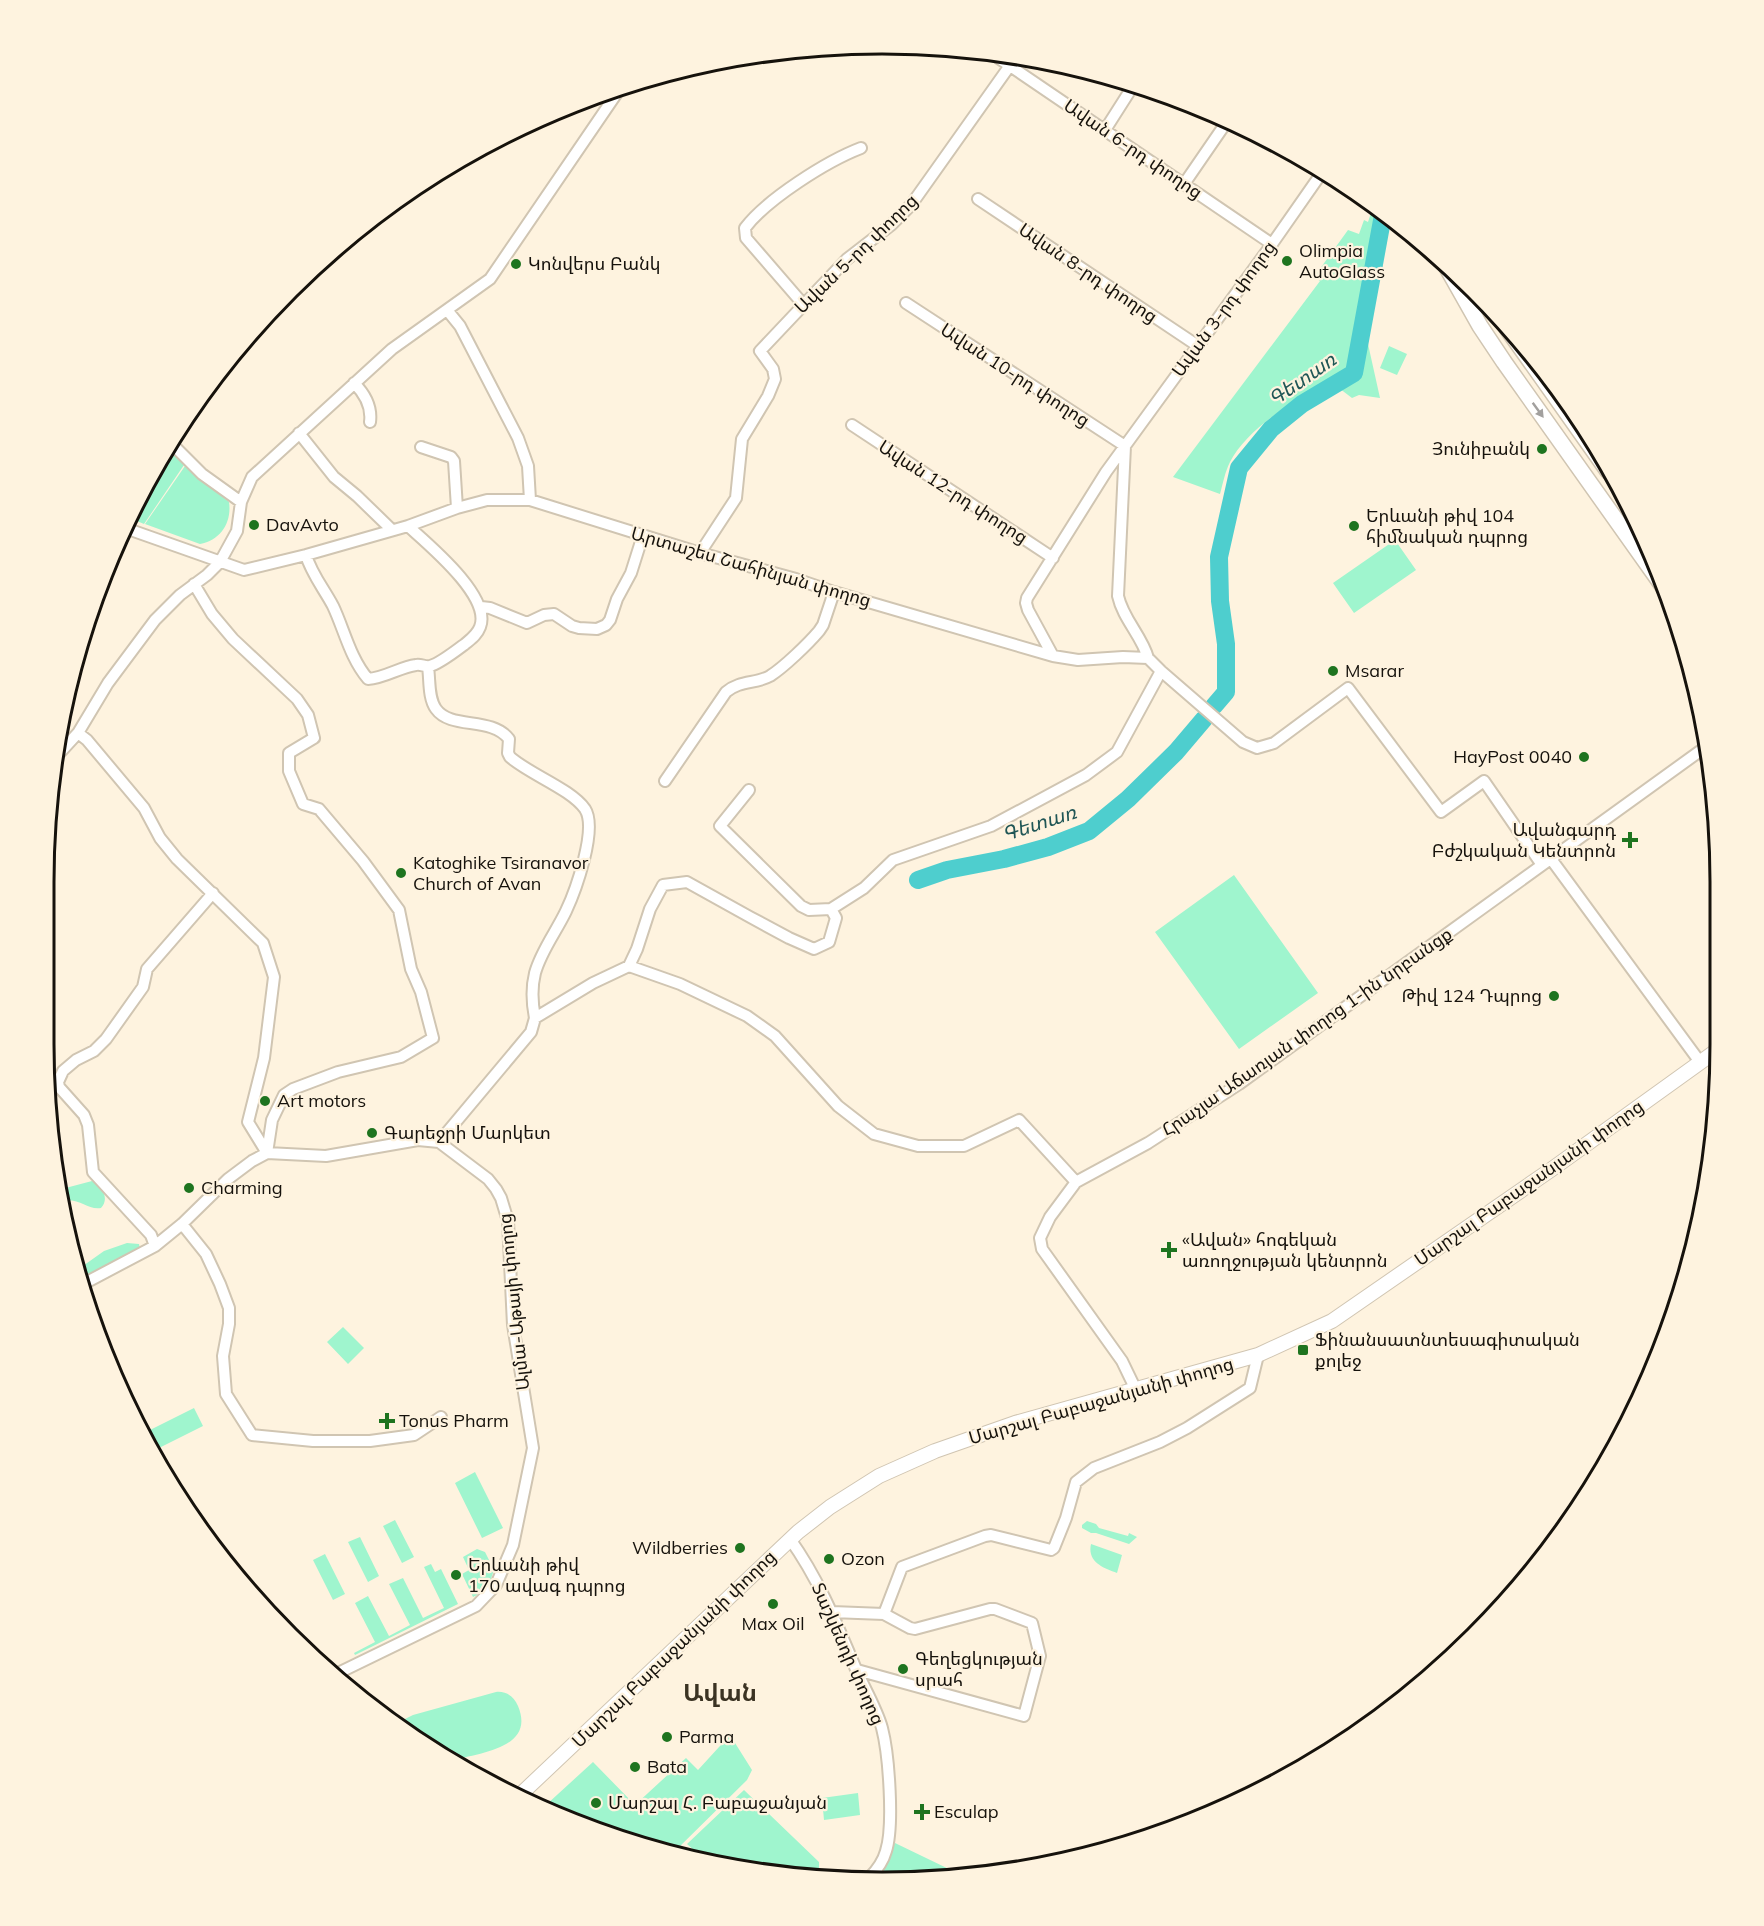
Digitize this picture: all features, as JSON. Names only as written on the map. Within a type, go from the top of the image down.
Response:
[{"type":"highway","points":[[1460,290],[1504,362],[1644,559]]},
{"type":"main road","points":[[1504,362],[1519,353]]},
{"type":"main road","name":"Մարշալ Բաբաջանյանի փողոց","points":[[524,1791],[790,1539],[830,1507],[879,1476],[935,1451],[1015,1423],[1258,1355],[1332,1321],[1710,1055]]},
{"type":"street","name":"Ավան 5-րդ փողոց","points":[[700,553],[736,498],[742,439],[768,396],[775,379],[773,369],[760,351],[847,259],[891,225],[911,205],[1011,64]]},
{"type":"street","name":"Ավան 6-րդ փողոց","points":[[1020,66],[1105,130],[1272,244]]},
{"type":"street","points":[[1105,130],[1129,92]]},
{"type":"street","points":[[66,746],[78,733],[108,683],[155,620],[220,562],[237,531],[241,502],[252,477],[299,434],[358,387],[392,349],[490,279],[613,99]]},
{"type":"street","points":[[1184,184],[1223,128]]},
{"type":"street","points":[[803,304],[746,238],[745,228],[787,190],[861,148]]},
{"type":"street","name":"Ավան 3-րդ փողոց","points":[[1053,656],[1026,603],[1029,593],[1106,472],[1318,179]]},
{"type":"street","name":"Ավան 8-րդ փողոց","points":[[978,199],[1198,346]]},
{"type":"street","name":"Ավան 10-րդ փողոց","points":[[906,303],[1125,446]]},
{"type":"street","points":[[447,310],[460,326],[518,438],[528,466],[530,500]]},
{"type":"street","points":[[358,387],[370,407],[370,422]]},
{"type":"street","name":"Ավան 12-րդ փողոց","points":[[852,425],[1053,558]]},
{"type":"street","points":[[299,434],[334,477],[392,530]]},
{"type":"street","points":[[1125,446],[1118,596],[1126,616],[1145,646],[1148,658],[1243,741],[1257,748],[1274,743],[1348,688],[1441,812],[1484,781],[1700,1062]]},
{"type":"street","points":[[421,447],[453,458],[457,508]]},
{"type":"street","points":[[177,449],[202,474],[241,502]]},
{"type":"street","name":"Արտաշես Շահինյան փողոց","points":[[132,531],[244,570],[408,526],[487,500],[530,500],[643,536],[1053,656],[1077,660],[1148,658]]},
{"type":"street","points":[[306,555],[332,604],[348,644],[368,679],[388,675],[415,665],[428,667],[476,635],[482,621],[481,607],[468,586],[450,566],[408,526]]},
{"type":"street","points":[[481,607],[490,608],[527,623],[544,615],[554,614],[572,626],[602,628],[610,620],[617,599],[631,573],[643,536]]},
{"type":"street","points":[[194,584],[212,614],[233,639],[297,699],[308,716],[314,738],[289,753],[289,771],[303,804],[319,809],[363,861],[399,910],[411,969],[421,992],[433,1038],[401,1058],[338,1072],[293,1089],[284,1095],[272,1120],[267,1154]]},
{"type":"street","points":[[665,781],[726,692],[743,682],[769,677],[819,631],[834,592]]},
{"type":"street","points":[[89,1281],[155,1246],[182,1224],[228,1179],[252,1161],[267,1154],[326,1156],[418,1140],[439,1142],[531,1032],[535,1018],[531,999],[535,972],[573,896],[586,852],[588,816],[578,802],[560,788],[510,757],[509,739],[501,731],[484,724],[458,721],[439,712],[430,692],[428,667]]},
{"type":"street","points":[[749,790],[720,826],[801,906],[809,910],[831,909],[864,888],[893,860],[990,826],[1086,775],[1117,752],[1161,671]]},
{"type":"street","points":[[78,733],[87,740],[138,801],[160,838],[177,858],[263,943],[274,977],[264,1058],[248,1122],[267,1154]]},
{"type":"street","name":"Հրաչյա Աճառյան փողոց 1-ին նրբանցք","points":[[1076,1182],[1148,1143],[1239,1084],[1699,752]]},
{"type":"street","points":[[535,1018],[593,983],[629,966],[650,909],[663,885],[687,882],[769,928],[814,949],[830,942],[836,918],[831,909]]},
{"type":"street","points":[[155,1246],[150,1235],[93,1172],[88,1125],[84,1115],[59,1087],[58,1082],[67,1066],[94,1051],[106,1039],[143,987],[147,969],[213,893]]},
{"type":"street","points":[[629,966],[680,984],[747,1016],[776,1036],[838,1106],[874,1134],[918,1146],[964,1146],[1019,1120],[1076,1182],[1050,1217],[1040,1238],[1042,1249],[1122,1361],[1137,1390]]},
{"type":"street","name":"Ալմա-Աթայի փողոց","points":[[341,1671],[476,1606],[496,1585],[513,1545],[533,1448],[513,1325],[508,1221],[501,1198],[488,1179],[439,1142]]},
{"type":"street","points":[[182,1224],[206,1254],[229,1308],[229,1324],[223,1356],[226,1394],[252,1434],[313,1441],[370,1441],[414,1435],[441,1417]]},
{"type":"street","points":[[884,1614],[902,1567],[991,1535],[1051,1550],[1054,1548],[1079,1478],[1094,1467],[1160,1442],[1187,1428],[1250,1388],[1258,1355]]},
{"type":"street","name":"Տաշկենդի փողոց","points":[[790,1539],[813,1573],[832,1612],[882,1728],[888,1762],[889,1839],[883,1859],[874,1872]]},
{"type":"street","points":[[832,1612],[884,1614],[915,1629],[995,1609],[1032,1623],[1040,1656],[1024,1716],[857,1670]]},
{"type":"green space","points":[[1371,214],[1387,226],[1366,335],[1380,398],[1359,395],[1352,398],[1331,382],[1303,396],[1274,415],[1248,438],[1228,466],[1220,494],[1173,477],[1320,281],[1314,277],[1348,230],[1359,234],[1364,220],[1368,222]]},
{"type":"green space","points":[[1389,346],[1407,354],[1397,375],[1380,368]]},
{"type":"green space","points":[[174,454],[184,465],[144,524],[137,521]]},
{"type":"green space","points":[[185,466],[229,502],[229,516],[223,529],[214,539],[200,544],[145,524]]},
{"type":"green space","points":[[1395,540],[1416,570],[1354,613],[1333,583]]},
{"type":"green space","points":[[1234,875],[1318,993],[1239,1049],[1155,932]]},
{"type":"green space","points":[[92,1181],[104,1193],[104,1204],[101,1208],[96,1208],[69,1200],[67,1188]]},
{"type":"green space","points":[[127,1243],[139,1244],[140,1249],[87,1276],[84,1265],[104,1251]]},
{"type":"green space","points":[[343,1327],[364,1348],[348,1364],[327,1342]]},
{"type":"green space","points":[[194,1408],[203,1426],[159,1448],[150,1430]]},
{"type":"green space","points":[[475,1472],[503,1528],[482,1538],[455,1483]]},
{"type":"green space","points":[[395,1520],[414,1557],[402,1563],[383,1526]]},
{"type":"green space","points":[[1087,1521],[1096,1524],[1099,1528],[1128,1536],[1129,1533],[1137,1537],[1129,1544],[1091,1533],[1082,1528]]},
{"type":"green space","points":[[360,1537],[379,1576],[368,1582],[348,1542]]},
{"type":"green space","points":[[1091,1544],[1122,1555],[1117,1573],[1094,1560],[1090,1550]]},
{"type":"green space","points":[[477,1549],[485,1552],[494,1570],[487,1590],[473,1597],[462,1574],[469,1570],[463,1557]]},
{"type":"green space","points":[[325,1554],[345,1594],[333,1600],[313,1560]]},
{"type":"green space","points":[[431,1564],[435,1572],[441,1569],[458,1604],[355,1655],[354,1653],[375,1642],[355,1603],[368,1596],[389,1636],[410,1625],[389,1584],[403,1578],[423,1618],[444,1608],[424,1567]]},
{"type":"green space","points":[[500,1692],[514,1699],[521,1720],[519,1732],[512,1740],[501,1747],[463,1758],[405,1720],[413,1715]]},
{"type":"green space","points":[[730,1735],[752,1770],[747,1780],[679,1847],[616,1828],[549,1802],[593,1762],[635,1805],[686,1758],[698,1770]]},
{"type":"green space","points":[[744,1790],[819,1862],[819,1869],[774,1865],[720,1856],[694,1850],[687,1844]]},
{"type":"green space","points":[[858,1793],[860,1815],[824,1820],[822,1798]]},
{"type":"green space","points":[[895,1843],[949,1869],[936,1870],[879,1872]]},
{"type":"waterway","name":"Գետառ","points":[[1214,706],[1226,692],[1226,644],[1220,601],[1219,557],[1239,468],[1271,429],[1302,404],[1354,373],[1382,222]]},
{"type":"waterway","name":"Գետառ","points":[[918,880],[947,870],[1004,859],[1048,847],[1089,831],[1128,799],[1176,752],[1204,719]]},
{"type":"place","name":"Olimpia AutoGlass","points":[[1287,261]]},
{"type":"place","name":"Կոնվերս Բանկ","points":[[516,264]]},
{"type":"place","name":"Յունիբանկ","points":[[1542,449]]},
{"type":"place","name":"DavAvto","points":[[254,525]]},
{"type":"place","name":"Երևանի թիվ 104 հիմնական դպրոց","points":[[1354,526]]},
{"type":"place","name":"Msarar","points":[[1333,671]]},
{"type":"place","name":"HayPost 0040","points":[[1584,757]]},
{"type":"place","name":"Ավանգարդ Բժշկական Կենտրոն","points":[[1630,840]]},
{"type":"place","name":"Katoghike Tsiranavor Church of Avan","points":[[401,873]]},
{"type":"place","name":"Թիվ 124 Դպրոց","points":[[1554,996]]},
{"type":"place","name":"Art motors","points":[[265,1101]]},
{"type":"place","name":"Գարեջրի Մարկետ","points":[[372,1133]]},
{"type":"place","name":"Charming","points":[[189,1188]]},
{"type":"place","name":"«Ավան» հոգեկան առողջության կենտրոն","points":[[1169,1250]]},
{"type":"place","name":"Ֆինանսատնտեսագիտական քոլեջ","points":[[1303,1350]]},
{"type":"place","name":"Tonus Pharm","points":[[387,1421]]},
{"type":"place","name":"Wildberries","points":[[740,1548]]},
{"type":"place","name":"Ozon","points":[[829,1559]]},
{"type":"place","name":"Երևանի թիվ 170 ավագ դպրոց","points":[[456,1575]]},
{"type":"place","name":"Max Oil","points":[[773,1604]]},
{"type":"place","name":"Գեղեցկության սրահ","points":[[903,1669]]},
{"type":"place","name":"Parma","points":[[667,1737]]},
{"type":"place","name":"Bata","points":[[635,1767]]},
{"type":"place","name":"Մարշալ Հ. Բաբաջանյան","points":[[596,1803]]},
{"type":"place","name":"Esculap","points":[[922,1812]]},
{"type":"district","name":"Ավան","points":[[720,1693]]}]
